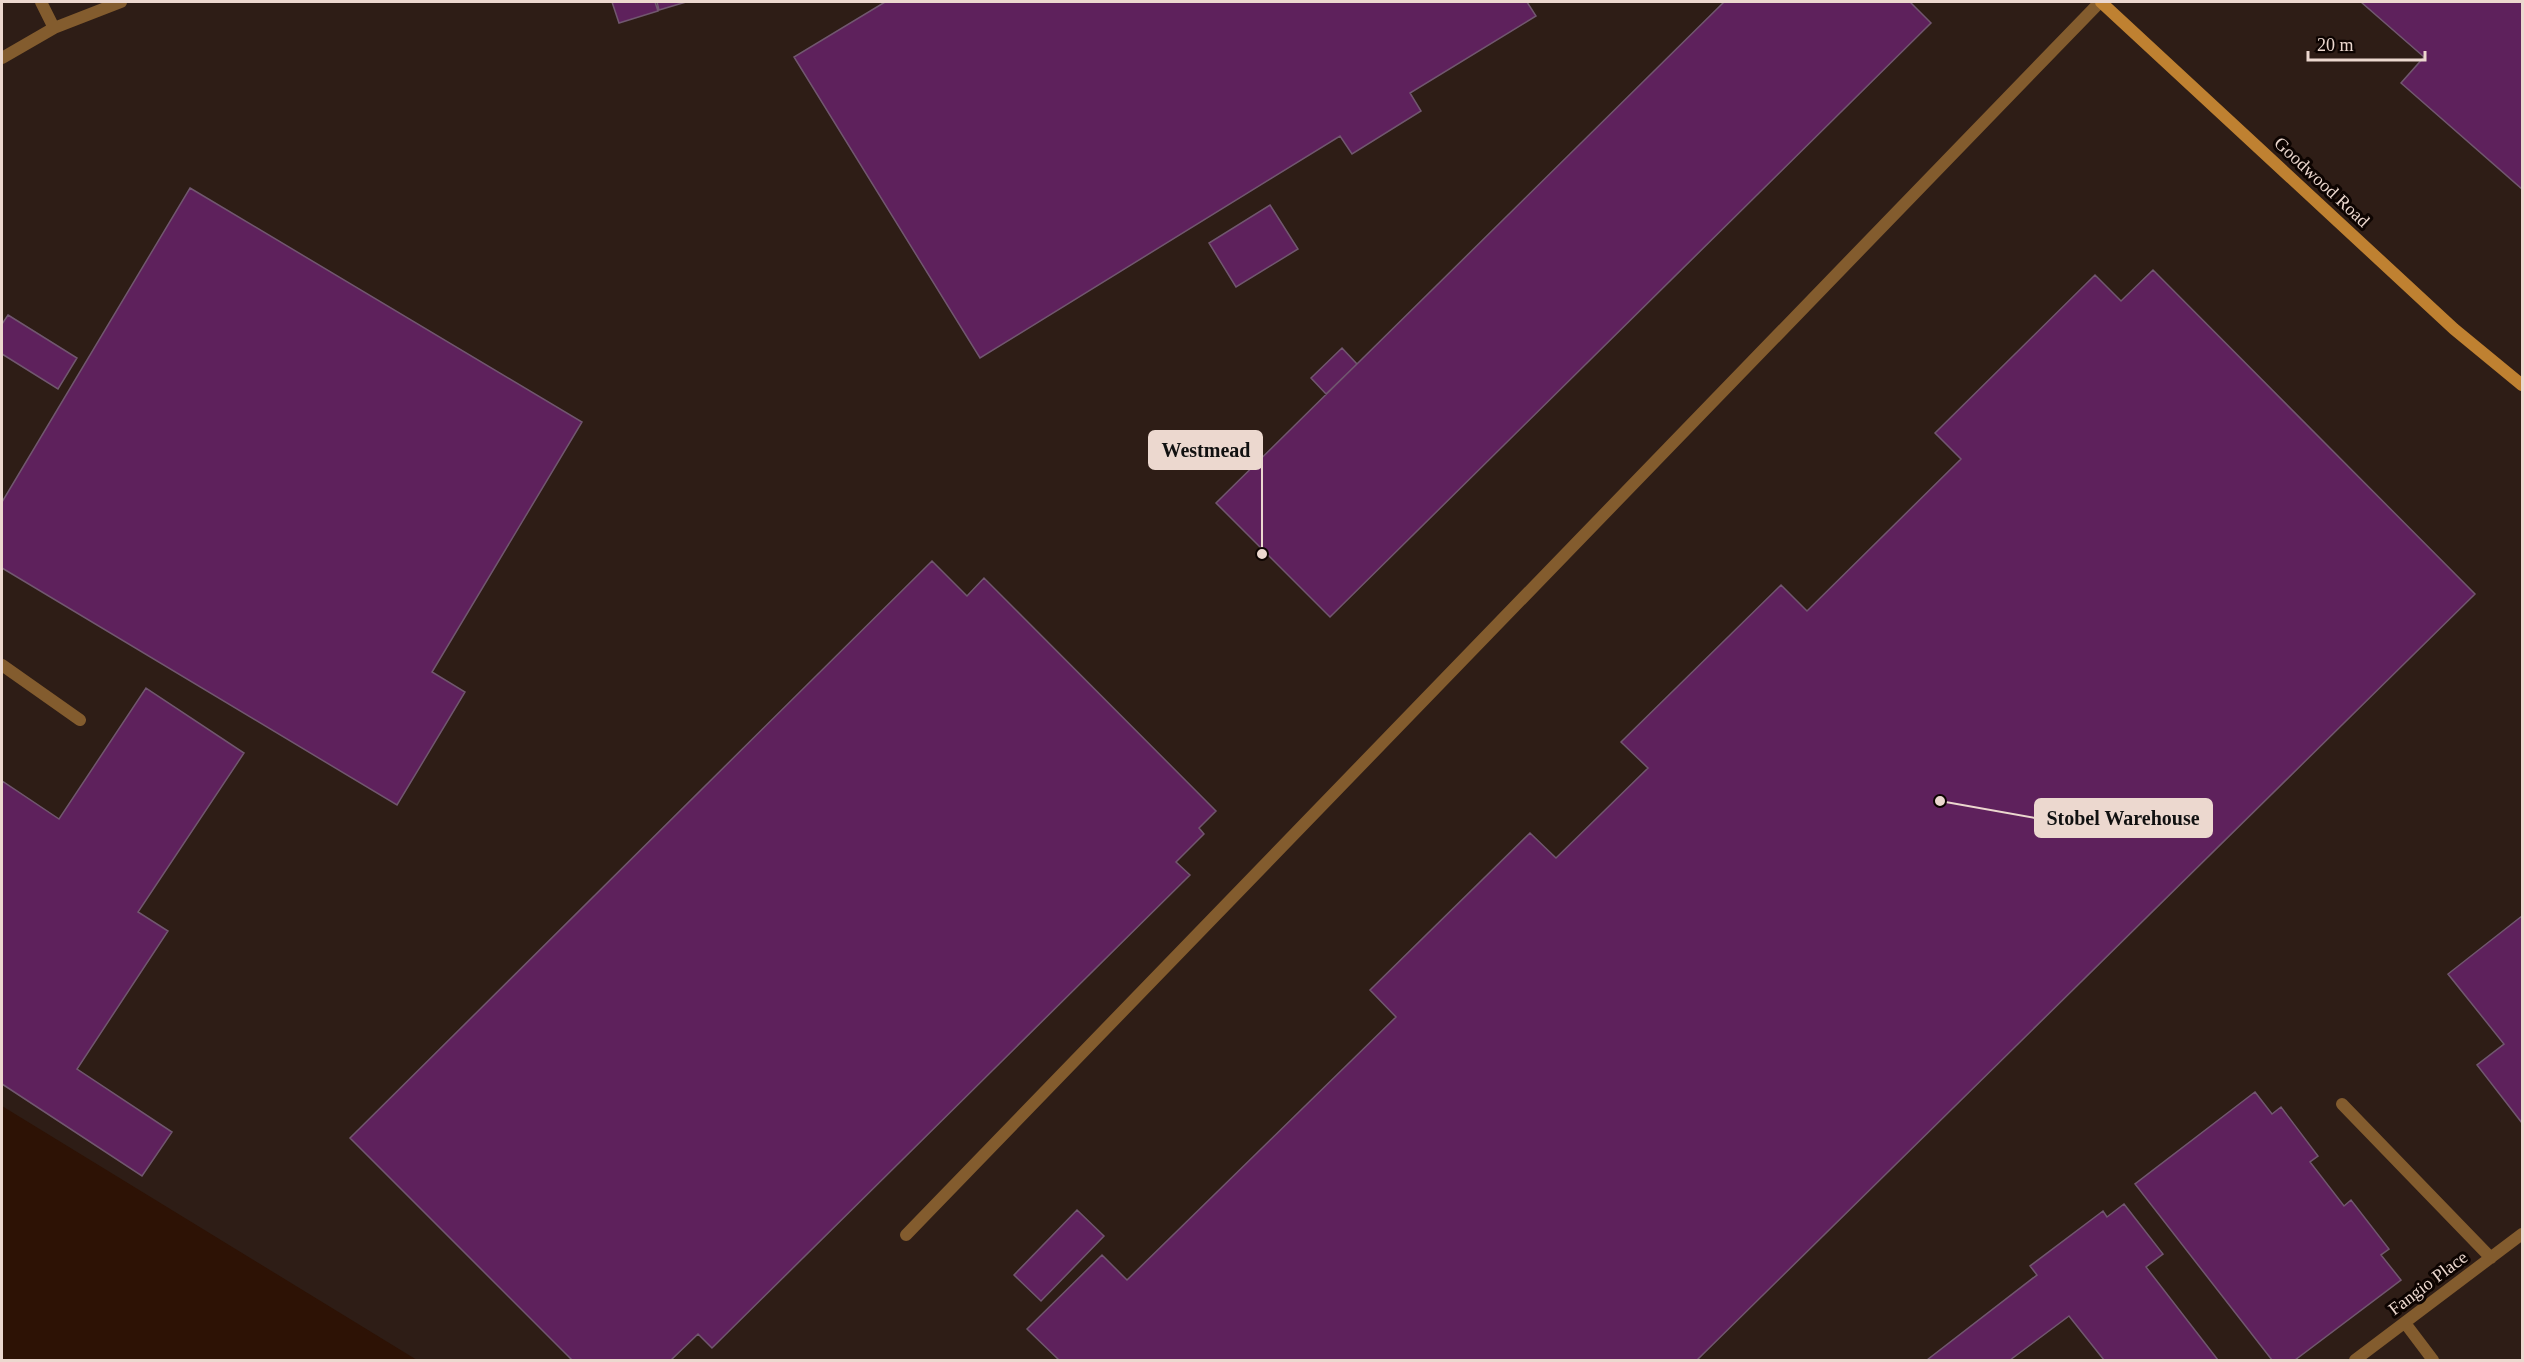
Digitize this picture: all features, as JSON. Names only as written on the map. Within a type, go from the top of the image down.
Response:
[{"type":"street","name":"Goodwood Road","points":[[2100,2],[2454,329],[2523,385]]},
{"type":"lane","points":[[42,2],[54,28]]},
{"type":"lane","points":[[2,58],[54,28],[121,2]]},
{"type":"lane","points":[[906,1234],[2100,2]]},
{"type":"lane","points":[[2,665],[80,720]]},
{"type":"lane","points":[[2342,1104],[2491,1258]]},
{"type":"lane","name":"Fangio Place","points":[[2355,1360],[2523,1234]]},
{"type":"lane","points":[[2405,1323],[2433,1360]]},
{"type":"shaded area","points":[[2,2],[2522,2],[2522,1360],[417,1360],[2,1106]]},
{"type":"building","points":[[612,2],[655,2],[658,11],[619,23]]},
{"type":"building","points":[[657,2],[686,2],[659,10]]},
{"type":"building","points":[[885,2],[1527,2],[1536,16],[1410,93],[1421,111],[1352,154],[1340,136],[980,358],[794,57]]},
{"type":"building","points":[[1724,2],[1910,2],[1931,23],[1330,617],[1216,503]]},
{"type":"building","points":[[2361,2],[2522,2],[2522,189],[2401,83],[2424,57]]},
{"type":"building","points":[[190,188],[582,422],[432,672],[465,692],[397,805],[2,568],[2,502]]},
{"type":"building","points":[[1270,205],[1298,249],[1236,287],[1209,243]]},
{"type":"building","points":[[2153,270],[2475,594],[1697,1360],[1059,1360],[1027,1329],[1102,1255],[1127,1280],[1396,1017],[1370,990],[1530,833],[1556,858],[1648,768],[1621,742],[1781,585],[1807,611],[1961,459],[1935,433],[2095,275],[2121,301]]},
{"type":"building","points":[[8,315],[77,358],[58,389],[2,354],[2,324]]},
{"type":"building","points":[[1342,348],[1357,364],[1326,394],[1311,378]]},
{"type":"building","points":[[932,561],[967,596],[984,578],[1216,811],[1199,828],[1204,834],[1176,862],[1190,875],[712,1348],[698,1334],[671,1360],[572,1360],[350,1138]]},
{"type":"building","points":[[146,688],[244,753],[138,912],[168,931],[77,1069],[172,1132],[142,1176],[2,1084],[2,781],[59,819]]},
{"type":"building","points":[[2522,916],[2522,1123],[2477,1065],[2504,1044],[2448,974]]},
{"type":"building","points":[[2255,1092],[2272,1114],[2281,1107],[2318,1156],[2310,1162],[2344,1206],[2351,1200],[2389,1249],[2381,1255],[2401,1280],[2295,1360],[2272,1360],[2135,1184]]},
{"type":"building","points":[[2124,1204],[2163,1254],[2146,1267],[2218,1360],[2104,1360],[2069,1316],[2010,1360],[1927,1360],[2037,1275],[2030,1266],[2103,1211],[2107,1217]]},
{"type":"building","points":[[1077,1210],[1104,1236],[1041,1301],[1014,1275]]},
{"type":"place","name":"Westmead","points":[[1262,554]]},
{"type":"place","name":"Stobel Warehouse","points":[[1940,801]]}]
